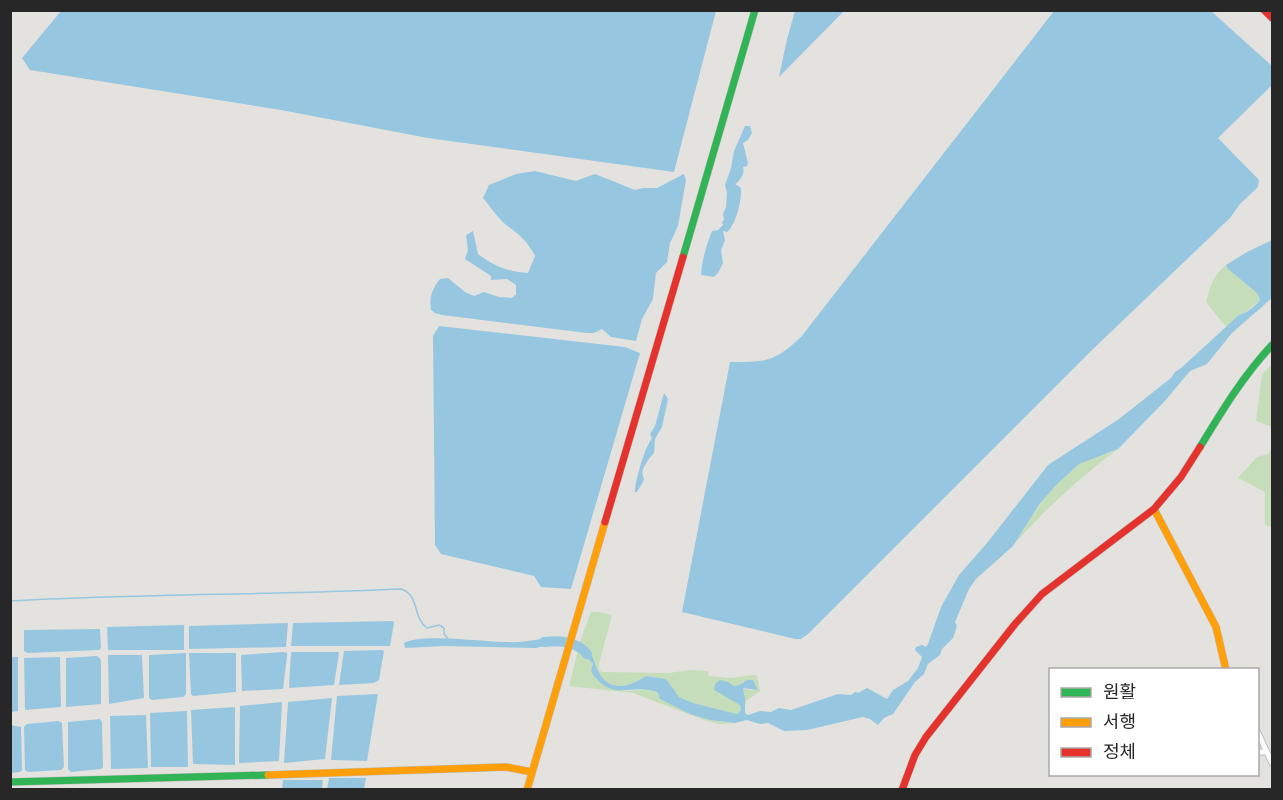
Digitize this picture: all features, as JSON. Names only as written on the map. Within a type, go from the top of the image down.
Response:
[{"type":"main road","points":[[527,789],[755,10]]},
{"type":"main road","points":[[1264,10],[1272,18]]},
{"type":"main road","points":[[902,789],[915,755],[926,737],[1015,624],[1042,594],[1154,509],[1180,477],[1251,369],[1272,345]]},
{"type":"main road","points":[[1154,509],[1216,627],[1226,668]]},
{"type":"main road","points":[[10,782],[487,767],[506,767],[532,772]]},
{"type":"street","points":[[1259,737],[1272,763]]},
{"type":"street","points":[[1259,752],[1267,752]]},
{"type":"green space","points":[[1226,265],[1257,293],[1260,300],[1226,327],[1206,302],[1215,277]]},
{"type":"green space","points":[[1272,364],[1272,427],[1256,421],[1262,374]]},
{"type":"green space","points":[[1272,447],[1272,527],[1265,525],[1265,492],[1238,478],[1257,457],[1268,454]]},
{"type":"green space","points":[[1118,449],[1064,494],[1014,544],[1060,480],[1079,464]]},
{"type":"green space","points":[[591,612],[612,615],[599,664],[599,670],[602,672],[669,673],[689,670],[708,671],[709,676],[731,678],[753,675],[757,676],[760,691],[747,700],[744,707],[743,688],[754,691],[743,681],[740,685],[734,686],[728,682],[719,694],[729,697],[740,705],[741,710],[737,714],[693,703],[679,697],[665,679],[646,676],[628,685],[610,684],[600,674],[589,651],[579,644]]},
{"type":"green space","points":[[578,650],[593,664],[591,668],[597,679],[624,691],[648,689],[710,720],[735,723],[719,724],[704,720],[633,693],[569,686]]},
{"type":"water","points":[[61,11],[716,11],[674,172],[428,138],[281,110],[30,70],[22,58]]},
{"type":"water","points":[[795,11],[844,11],[779,77],[787,39]]},
{"type":"water","points":[[1054,11],[1211,11],[1272,66],[1272,85],[1218,138],[1259,180],[1258,187],[1240,204],[1230,218],[1090,352],[808,634],[801,639],[795,639],[682,612],[730,362],[769,359],[784,351],[801,337]]},
{"type":"water","points":[[745,126],[750,126],[752,133],[743,143],[747,166],[743,167],[742,176],[735,184],[741,188],[736,218],[727,232],[723,231],[725,240],[721,250],[723,263],[718,273],[714,277],[702,275],[704,257],[712,231],[718,230],[723,225],[727,193],[725,185],[734,151]]},
{"type":"water","points":[[535,171],[576,181],[595,174],[635,190],[657,188],[684,174],[686,180],[678,226],[670,243],[667,262],[656,273],[653,299],[642,319],[636,341],[611,337],[602,329],[594,333],[587,333],[442,315],[431,310],[432,293],[440,279],[448,278],[465,292],[474,296],[484,292],[512,298],[516,294],[516,285],[507,279],[491,280],[491,276],[465,259],[468,250],[466,235],[473,231],[478,254],[490,262],[508,270],[528,273],[535,256],[532,250],[502,221],[483,198],[489,185],[516,174]]},
{"type":"water","points":[[1272,240],[1272,298],[1232,333],[1207,364],[1190,371],[1164,402],[1118,449],[1079,464],[1055,486],[1039,505],[1013,546],[976,579],[969,589],[955,622],[957,626],[953,638],[942,649],[940,655],[928,664],[924,674],[915,682],[893,714],[884,718],[878,725],[863,717],[807,730],[784,731],[768,723],[760,724],[747,720],[735,723],[710,720],[690,714],[660,699],[658,693],[649,690],[617,690],[602,684],[593,674],[591,669],[593,664],[577,648],[579,644],[589,651],[600,674],[610,684],[628,685],[646,676],[666,679],[679,697],[693,703],[737,714],[741,710],[740,705],[714,690],[715,684],[720,680],[734,686],[747,680],[753,680],[758,690],[743,688],[745,713],[748,715],[760,711],[771,712],[779,708],[791,710],[838,694],[858,693],[867,688],[887,699],[893,690],[908,681],[918,668],[922,657],[915,650],[916,647],[922,645],[926,647],[928,644],[941,607],[959,575],[1048,465],[1119,419],[1171,378],[1239,315],[1251,309],[1260,300],[1257,293],[1226,265]]},
{"type":"water","points":[[439,326],[625,347],[640,353],[571,589],[541,587],[534,576],[441,554],[435,545],[433,336]]},
{"type":"water","points":[[664,393],[668,399],[662,427],[655,439],[654,453],[643,469],[644,480],[635,492],[636,481],[652,439],[650,434],[655,426]]},
{"type":"water","points":[[393,621],[390,646],[291,646],[293,623]]},
{"type":"water","points":[[288,623],[286,647],[189,649],[189,626]]},
{"type":"water","points":[[184,625],[184,650],[108,650],[107,627]]},
{"type":"water","points":[[100,629],[101,648],[99,650],[28,653],[24,651],[24,630]]},
{"type":"water","points":[[551,637],[559,639],[558,643],[536,648],[445,646],[405,648],[404,643],[412,640],[438,638],[517,642]]},
{"type":"water","points":[[344,651],[384,651],[379,680],[374,683],[339,685]]},
{"type":"water","points":[[291,652],[338,652],[334,685],[289,688]]},
{"type":"water","points":[[186,653],[186,694],[183,697],[152,700],[149,698],[149,655]]},
{"type":"water","points":[[189,653],[236,653],[236,692],[193,696],[191,694]]},
{"type":"water","points":[[287,653],[287,657],[283,689],[242,691],[241,655]]},
{"type":"water","points":[[108,655],[142,655],[144,698],[109,704]]},
{"type":"water","points":[[97,656],[101,660],[101,704],[66,707],[66,658]]},
{"type":"water","points":[[10,657],[18,657],[18,711],[11,712]]},
{"type":"water","points":[[60,657],[61,707],[25,710],[24,658]]},
{"type":"water","points":[[378,694],[367,761],[331,760],[337,696]]},
{"type":"water","points":[[332,698],[325,759],[284,763],[288,702]]},
{"type":"water","points":[[282,702],[279,761],[239,763],[240,706]]},
{"type":"water","points":[[235,707],[235,765],[193,764],[191,710]]},
{"type":"water","points":[[187,711],[188,767],[151,767],[150,713]]},
{"type":"water","points":[[146,715],[148,768],[111,769],[110,716]]},
{"type":"water","points":[[100,719],[102,722],[103,767],[71,772],[68,769],[68,722]]},
{"type":"water","points":[[58,721],[62,723],[64,767],[61,770],[28,772],[25,770],[24,727],[27,724]]},
{"type":"water","points":[[11,725],[21,727],[22,770],[11,773]]},
{"type":"water","points":[[329,778],[366,778],[364,790],[327,789]]},
{"type":"water","points":[[283,780],[323,780],[322,789],[282,789]]},
{"type":"waterway","points":[[10,601],[401,589],[411,596],[422,623],[427,628],[439,625],[444,628],[444,634],[448,639]]},
{"type":"waterway","points":[[544,642],[568,643],[587,654]]},
{"type":"traffic: fast","points":[[683,257],[755,10]]},
{"type":"traffic: fast","points":[[1200,447],[1242,381],[1272,345]]},
{"type":"traffic: fast","points":[[10,782],[268,775]]},
{"type":"traffic: slow","points":[[1154,509],[1216,627],[1226,668]]},
{"type":"traffic: slow","points":[[527,790],[605,522]]},
{"type":"traffic: slow","points":[[268,775],[506,767],[532,772]]},
{"type":"traffic: jam","points":[[1264,10],[1272,18]]},
{"type":"traffic: jam","points":[[605,522],[683,257]]},
{"type":"traffic: jam","points":[[902,790],[915,755],[926,737],[1015,624],[1042,594],[1154,509],[1181,477],[1200,447]]}]
